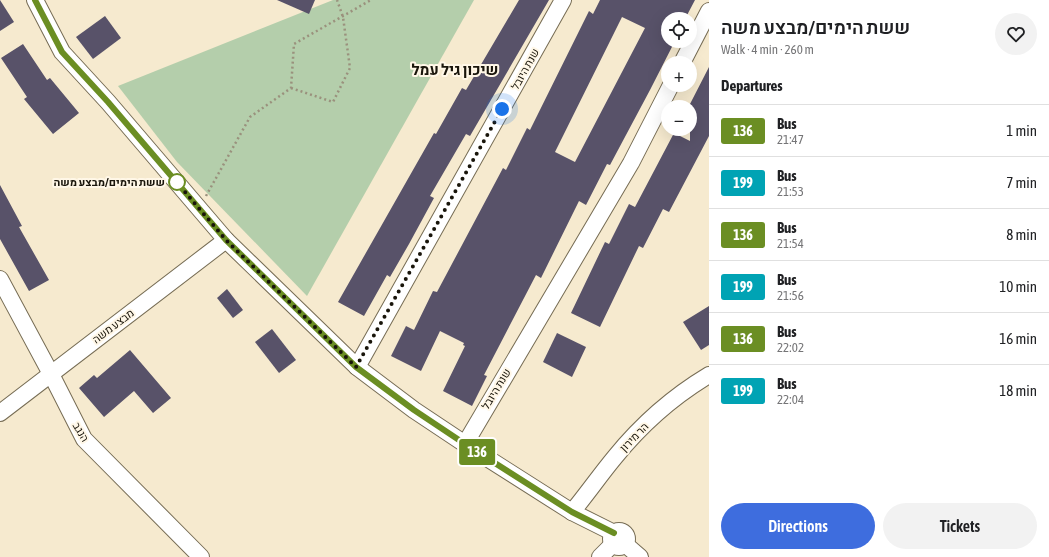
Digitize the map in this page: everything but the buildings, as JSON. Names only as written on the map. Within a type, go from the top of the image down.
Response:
[{"type":"street","points":[[35,0],[62,52],[108,102],[226,240],[356,367],[414,410],[465,444],[618,540],[640,557]]},
{"type":"street","name":"שנת היובל","points":[[356,367],[564,0]]},
{"type":"street","points":[[686,56],[709,11]]},
{"type":"street","name":"שנת היובל","points":[[465,444],[631,163],[667,92]]},
{"type":"street","name":"מבצע משה","points":[[0,413],[226,240]]},
{"type":"street","name":"הנגב","points":[[0,279],[84,439],[201,557]]},
{"type":"street","name":"הר מירון","points":[[572,512],[615,456],[653,417],[690,386],[709,375]]},
{"type":"street","points":[[600,557],[618,540]]},
{"type":"path","points":[[291,88],[333,102],[350,68],[343,17],[337,0]]},
{"type":"path","points":[[291,88],[294,44],[371,0]]},
{"type":"path","points":[[199,208],[250,117],[291,88]]},
{"type":"green space","points":[[333,0],[474,0],[307,296],[177,162],[118,86]]},
{"type":"bus line","name":"136","points":[[35,0],[36,5],[62,52],[108,102],[226,240],[356,367],[414,410],[465,444],[572,512],[614,533]]},
{"type":"place","name":"ששת הימים/מבצע משה","points":[[177,182]]},
{"type":"district","name":"שיכון גיל עמל","points":[[455,69]]},
{"type":"route","points":[[177,182],[174,179],[226,240],[356,367],[502,109]]}]
